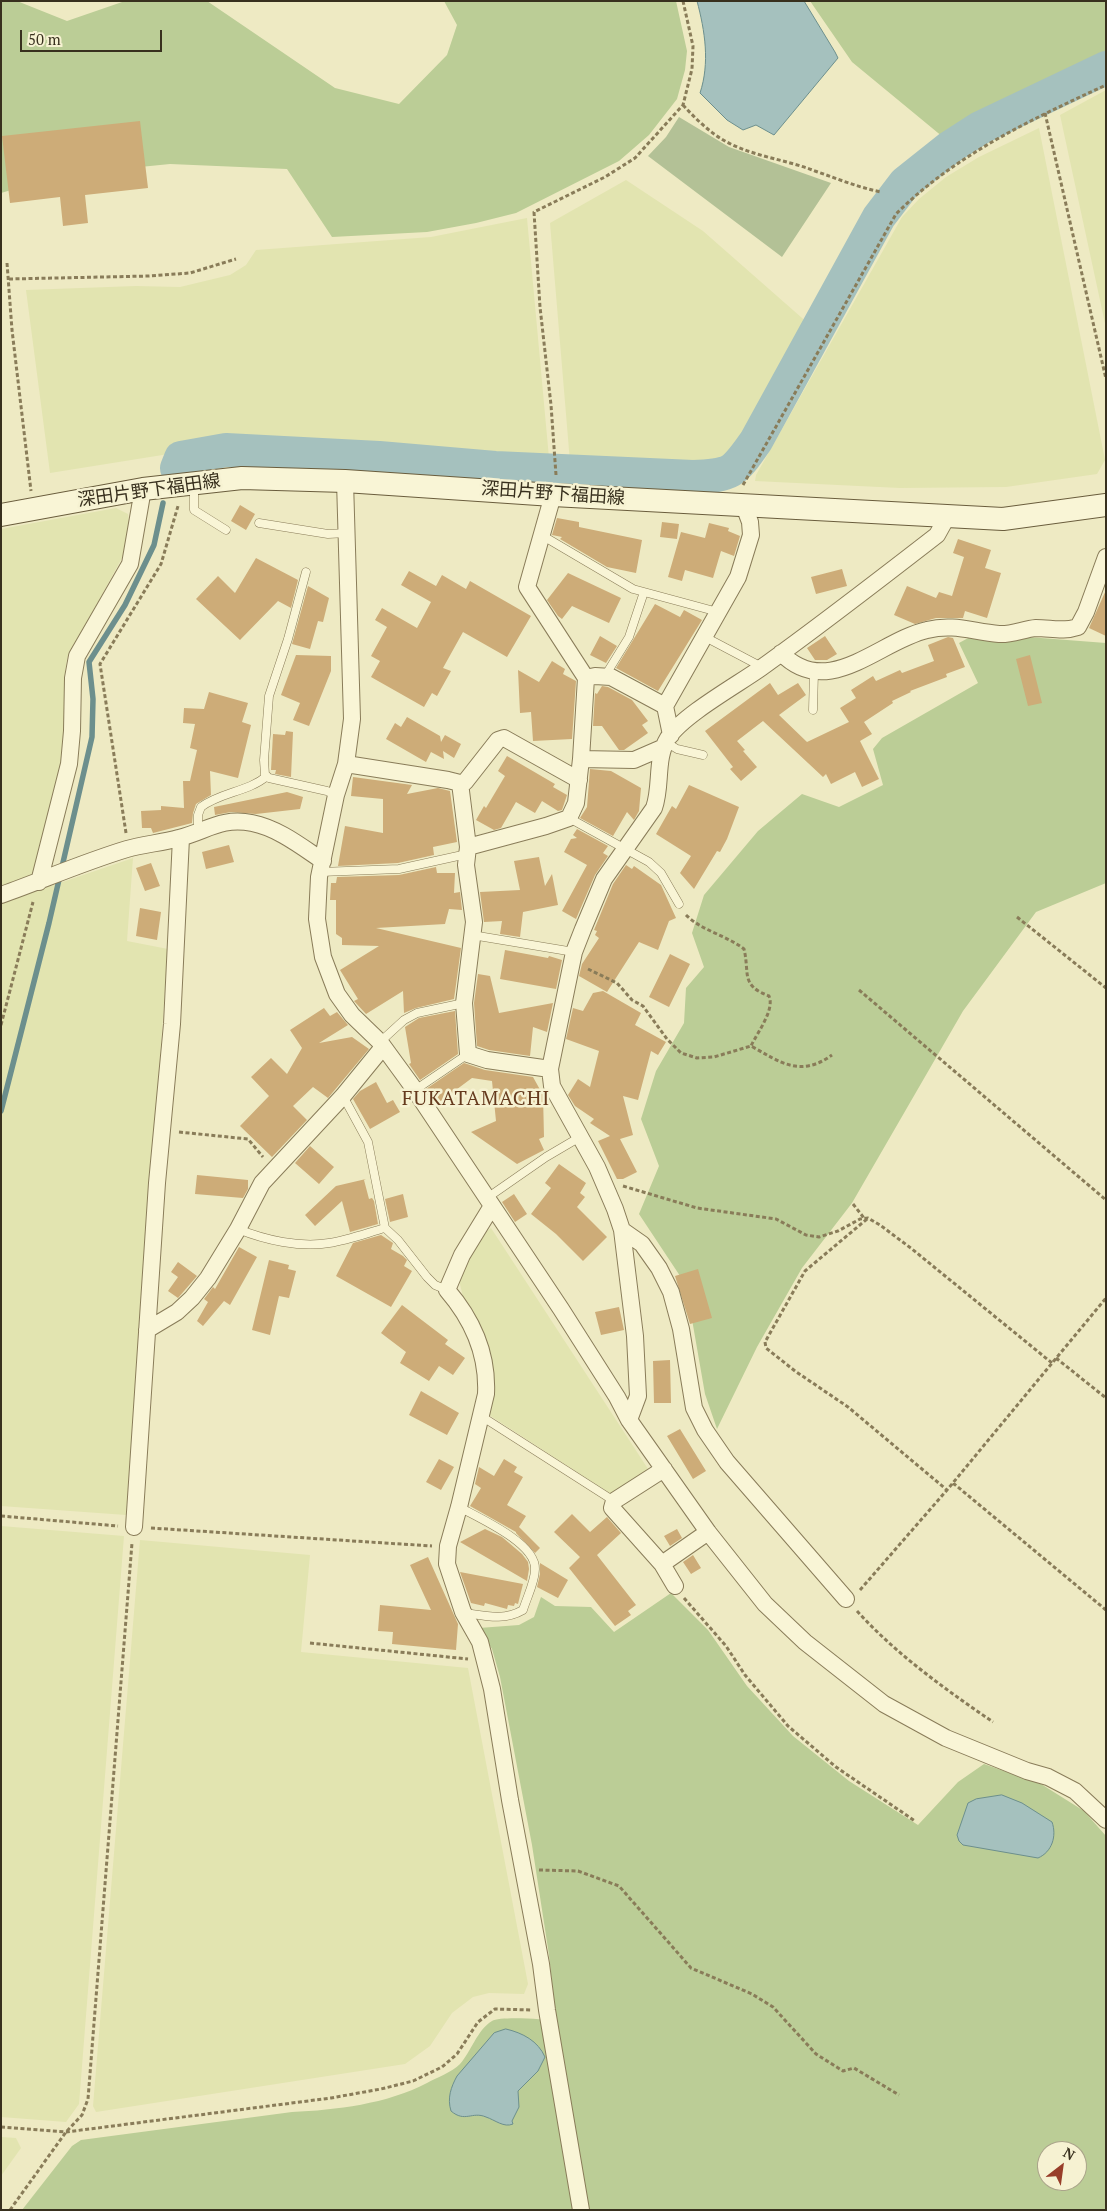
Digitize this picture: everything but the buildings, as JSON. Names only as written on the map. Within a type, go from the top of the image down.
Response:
[{"type":"main road","name":"深田片野下福田線","points":[[1,514],[143,489],[242,478],[345,480],[553,495],[1004,519],[1106,506]]},
{"type":"street","points":[[345,480],[352,718],[346,764],[336,795],[321,866],[317,919],[323,957],[330,978],[352,1015],[381,1044],[415,1090],[571,1325],[617,1396],[629,1420],[708,1532],[765,1604],[805,1642],[884,1704],[946,1738],[1075,1791],[1106,1820]]},
{"type":"street","points":[[39,882],[69,764],[73,678],[77,656],[130,564],[143,489]]},
{"type":"street","points":[[467,851],[570,818],[576,803],[586,678],[527,587],[542,536],[548,507],[553,495]]},
{"type":"street","points":[[629,1420],[638,1396],[635,1336],[622,1230],[603,1181],[552,1086],[550,1069],[573,956],[604,878],[654,808],[658,798],[661,758],[667,741],[665,706],[738,577],[751,536],[750,522],[740,505]]},
{"type":"street","points":[[581,759],[634,760],[667,741],[694,713],[762,667],[937,535],[948,517]]},
{"type":"street","points":[[781,653],[789,661],[802,669],[814,672],[832,671],[853,664],[927,630],[960,627],[999,634],[1036,628],[1068,630],[1078,627],[1086,612],[1106,557]]},
{"type":"street","points":[[586,678],[611,677],[665,706]]},
{"type":"street","points":[[346,764],[460,783],[466,782],[498,740],[504,738],[579,780]]},
{"type":"street","points":[[460,783],[467,851],[466,865],[474,922],[464,1003],[468,1054],[487,1060],[550,1069]]},
{"type":"street","points":[[1,895],[128,849],[181,838],[198,830],[227,822],[251,823],[277,832],[321,866]]},
{"type":"street","points":[[134,1528],[162,1130],[172,1024],[181,838]]},
{"type":"street","points":[[147,1330],[177,1312],[192,1298],[208,1278],[262,1183],[343,1096],[381,1044]]},
{"type":"street","points":[[490,1202],[462,1255],[447,1290],[461,1306],[472,1326],[482,1354],[487,1376],[486,1394],[448,1546],[447,1564],[463,1612],[480,1642],[492,1689],[510,1800],[541,1964],[581,2210]]},
{"type":"street","points":[[622,1230],[642,1244],[659,1268],[671,1292],[681,1329],[694,1408],[705,1430],[727,1462],[846,1599]]},
{"type":"street","points":[[664,1470],[614,1501],[612,1508],[662,1564],[675,1586]]},
{"type":"street","points":[[662,1564],[708,1532]]},
{"type":"lane","points":[[189,483],[194,510],[226,530]]},
{"type":"lane","points":[[259,523],[328,534],[347,533]]},
{"type":"lane","points":[[542,536],[633,589],[718,612]]},
{"type":"lane","points":[[267,776],[265,775],[264,760],[268,696],[288,639],[306,572]]},
{"type":"lane","points":[[605,677],[629,637],[644,592]]},
{"type":"lane","points":[[705,637],[762,667]]},
{"type":"lane","points":[[813,710],[814,672]]},
{"type":"lane","points":[[667,741],[677,749],[703,754]]},
{"type":"lane","points":[[267,776],[336,795]]},
{"type":"lane","points":[[198,830],[198,815],[201,807],[213,799],[256,785],[267,776]]},
{"type":"lane","points":[[570,818],[643,858],[661,873],[679,904]]},
{"type":"lane","points":[[321,866],[399,869],[467,851]]},
{"type":"lane","points":[[472,935],[573,956]]},
{"type":"lane","points":[[381,1044],[404,1020],[417,1013],[464,1003]]},
{"type":"lane","points":[[415,1090],[468,1054]]},
{"type":"lane","points":[[343,1096],[368,1142],[386,1228],[398,1240],[427,1277],[435,1285],[447,1290]]},
{"type":"lane","points":[[490,1202],[546,1157],[580,1137]]},
{"type":"lane","points":[[238,1228],[268,1239],[328,1243],[386,1228]]},
{"type":"lane","points":[[481,1416],[614,1501]]},
{"type":"lane","points":[[459,1508],[502,1530],[534,1559],[535,1570],[523,1610],[516,1614],[498,1618],[463,1612]]},
{"type":"path","points":[[553,495],[556,480],[540,307],[534,212],[604,177],[635,158],[683,105],[692,70],[693,46],[683,1]]},
{"type":"path","points":[[740,505],[742,486],[896,214],[916,194],[955,163],[1045,113],[1106,85]]},
{"type":"path","points":[[683,105],[701,124],[722,139],[753,152],[815,170],[857,187],[881,192]]},
{"type":"path","points":[[1045,113],[1106,379]]},
{"type":"path","points":[[8,279],[149,276],[190,273],[236,259]]},
{"type":"path","points":[[7,262],[12,330],[33,509]]},
{"type":"path","points":[[128,849],[100,664],[161,564],[189,483]]},
{"type":"path","points":[[1,1025],[39,882]]},
{"type":"path","points":[[573,956],[617,983],[632,1000],[643,1006],[667,1039],[681,1053],[697,1058],[714,1057],[751,1046],[772,1002],[770,996],[753,989],[748,982],[744,949],[733,940],[690,919],[679,904]]},
{"type":"path","points":[[1017,917],[1106,988]]},
{"type":"path","points":[[859,990],[1106,1200]]},
{"type":"path","points":[[751,1046],[780,1064],[794,1066],[810,1067],[832,1055]]},
{"type":"path","points":[[162,1130],[248,1139],[273,1169]]},
{"type":"path","points":[[603,1181],[640,1190],[697,1208],[776,1219],[806,1235],[819,1237],[838,1232],[850,1224],[866,1218]]},
{"type":"path","points":[[853,1204],[866,1218],[880,1225],[1052,1363]]},
{"type":"path","points":[[866,1218],[805,1271],[765,1342],[766,1348],[795,1371],[848,1407],[947,1490]]},
{"type":"path","points":[[993,1722],[941,1686],[879,1635],[846,1599],[867,1585],[1106,1298]]},
{"type":"path","points":[[1056,1358],[1106,1398]]},
{"type":"path","points":[[953,1483],[1106,1610]]},
{"type":"path","points":[[1,1516],[134,1528],[448,1546]]},
{"type":"path","points":[[10,2210],[66,2132],[82,2115],[88,2098],[128,1581],[134,1528]]},
{"type":"path","points":[[675,1586],[726,1646],[745,1675],[788,1726],[836,1767],[915,1821]]},
{"type":"path","points":[[310,1643],[443,1658],[485,1660]]},
{"type":"path","points":[[524,1870],[578,1871],[619,1886],[691,1968],[759,1998],[773,2007],[816,2054],[827,2062],[843,2071],[854,2068],[899,2095]]},
{"type":"path","points":[[1,2127],[66,2132],[331,2098],[413,2081],[442,2067],[456,2054],[478,2022],[495,2009],[547,2010]]},
{"type":"green space","points":[[1,1],[17,1],[67,21],[125,1],[207,1],[335,88],[399,104],[447,55],[457,25],[444,1],[676,1],[687,51],[685,70],[677,99],[649,135],[619,161],[516,213],[427,232],[332,237],[287,169],[170,164],[90,172],[28,185],[1,193]]},
{"type":"green space","points":[[810,1],[1106,1],[1106,52],[1004,108],[949,142],[852,62]]},
{"type":"green space","points":[[1106,90],[1106,328],[1060,115]]},
{"type":"green space","points":[[679,117],[729,147],[831,183],[782,257],[648,156],[666,137]]},
{"type":"green space","points":[[1039,128],[1105,460],[1097,474],[1006,487],[900,488],[755,481],[756,475],[902,217],[919,199],[946,177],[979,157]]},
{"type":"green space","points":[[626,180],[703,231],[810,325],[745,437],[730,455],[711,465],[570,462],[550,223]]},
{"type":"green space","points":[[527,218],[549,458],[545,466],[328,449],[225,445],[50,473],[26,290],[136,286],[180,287],[230,275],[246,265],[256,250],[431,237]]},
{"type":"green space","points":[[116,508],[128,514],[130,531],[123,556],[67,659],[64,680],[64,759],[36,868],[29,879],[1,888],[1,529]]},
{"type":"green space","points":[[1015,636],[1106,643],[1106,883],[1036,912],[963,1011],[852,1203],[802,1268],[757,1347],[717,1429],[705,1394],[686,1285],[639,1214],[659,1166],[641,1119],[656,1071],[684,1023],[686,988],[704,967],[692,933],[704,895],[758,831],[802,794],[839,807],[883,785],[873,749],[882,738],[978,683],[959,643],[970,637]]},
{"type":"green space","points":[[133,858],[127,941],[168,949],[126,1515],[1,1506],[1,903]]},
{"type":"green space","points":[[491,1228],[650,1472],[614,1496],[486,1413],[493,1379],[491,1357],[483,1333],[464,1301],[459,1280],[481,1235]]},
{"type":"green space","points":[[1,1526],[124,1536],[79,2104],[66,2122],[1,2117]]},
{"type":"green space","points":[[140,1540],[310,1555],[301,1652],[468,1668],[528,1984],[524,1994],[489,1993],[473,1997],[452,2013],[430,2046],[405,2064],[96,2112],[93,2106]]},
{"type":"green space","points":[[671,1593],[708,1630],[747,1686],[793,1736],[849,1781],[918,1825],[958,1782],[984,1764],[1041,1784],[1084,1811],[1106,1836],[1106,2210],[22,2210],[72,2146],[81,2140],[292,2112],[326,2110],[378,2101],[412,2090],[457,2067],[478,2035],[492,2021],[513,2018],[556,2021],[549,1955],[532,1845],[500,1677],[492,1649],[479,1628],[519,1625],[534,1617],[541,1597],[555,1606],[591,1607],[614,1632]]},
{"type":"green space","points":[[1,2137],[16,2138],[21,2148],[1,2176]]},
{"type":"water","points":[[697,1],[804,1],[835,52],[838,58],[774,135],[756,125],[743,130],[727,120],[700,93],[706,59]]},
{"type":"water","points":[[1002,1795],[1022,1803],[1052,1822],[1054,1833],[1052,1843],[1043,1855],[1038,1858],[963,1845],[959,1841],[957,1835],[968,1803],[976,1799]]},
{"type":"water","points":[[506,2029],[529,2038],[538,2046],[545,2057],[538,2071],[518,2091],[519,2107],[512,2121],[513,2124],[503,2124],[477,2115],[460,2116],[451,2111],[449,2102],[451,2088],[457,2076],[494,2033]]},
{"type":"waterway","points":[[177,468],[181,458],[226,450],[379,458],[495,468],[693,477],[716,475],[730,471],[742,460],[756,441],[879,217],[905,183],[949,148],[980,128],[1106,68]]},
{"type":"waterway","points":[[1,1111],[49,923],[92,737],[93,699],[89,662],[125,605],[154,545],[163,503]]},
{"type":"district","name":"FUKATAMACHI","points":[[476,1099]]}]
